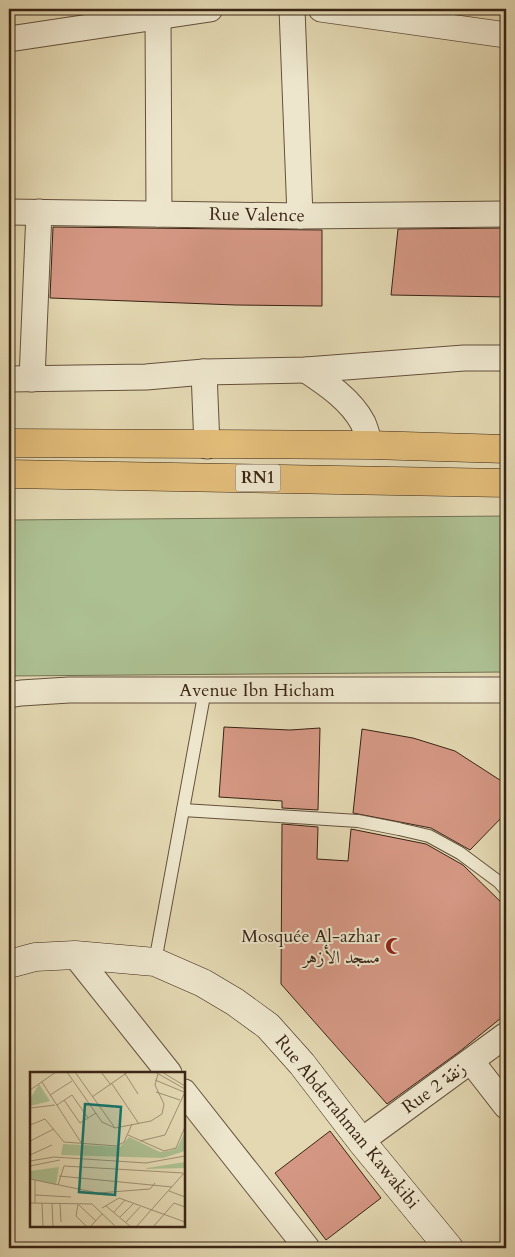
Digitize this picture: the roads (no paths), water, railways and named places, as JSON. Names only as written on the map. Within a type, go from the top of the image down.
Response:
[{"type":"highway","name":"RN1","points":[[9,443],[506,449]]},
{"type":"highway","name":"RN1","points":[[9,474],[506,483]]},
{"type":"street","points":[[9,38],[210,9]]},
{"type":"street","points":[[292,9],[300,216]]},
{"type":"street","points":[[321,9],[506,35]]},
{"type":"street","points":[[158,16],[159,214]]},
{"type":"street","name":"Rue Valence","points":[[9,212],[300,216],[506,214]]},
{"type":"street","points":[[39,212],[20,379],[146,377],[204,372],[306,370],[464,358],[506,358]]},
{"type":"street","points":[[306,370],[325,382],[352,406],[363,423],[370,446]]},
{"type":"street","points":[[204,372],[207,446]]},
{"type":"street","name":"Avenue Ibn Hicham","points":[[9,695],[69,690],[506,690]]},
{"type":"street","points":[[76,955],[168,1072]]},
{"type":"street","name":"Rue Abderrahman Kawakibi","points":[[9,964],[35,958],[76,955],[155,962],[203,983],[235,1002],[268,1026],[302,1064],[361,1141],[449,1248]]},
{"type":"street","name":"Rue 2 زنقة","points":[[361,1141],[506,1035]]},
{"type":"street","points":[[471,1061],[506,1106]]},
{"type":"street","points":[[185,1093],[308,1248]]},
{"type":"lane","points":[[155,962],[205,690]]},
{"type":"lane","points":[[183,810],[358,821],[400,829],[428,836],[460,853],[499,882],[506,890]]},
{"type":"place","name":"Mosquée Al-azhar مسجد الأزهر","points":[[394,946]]}]
